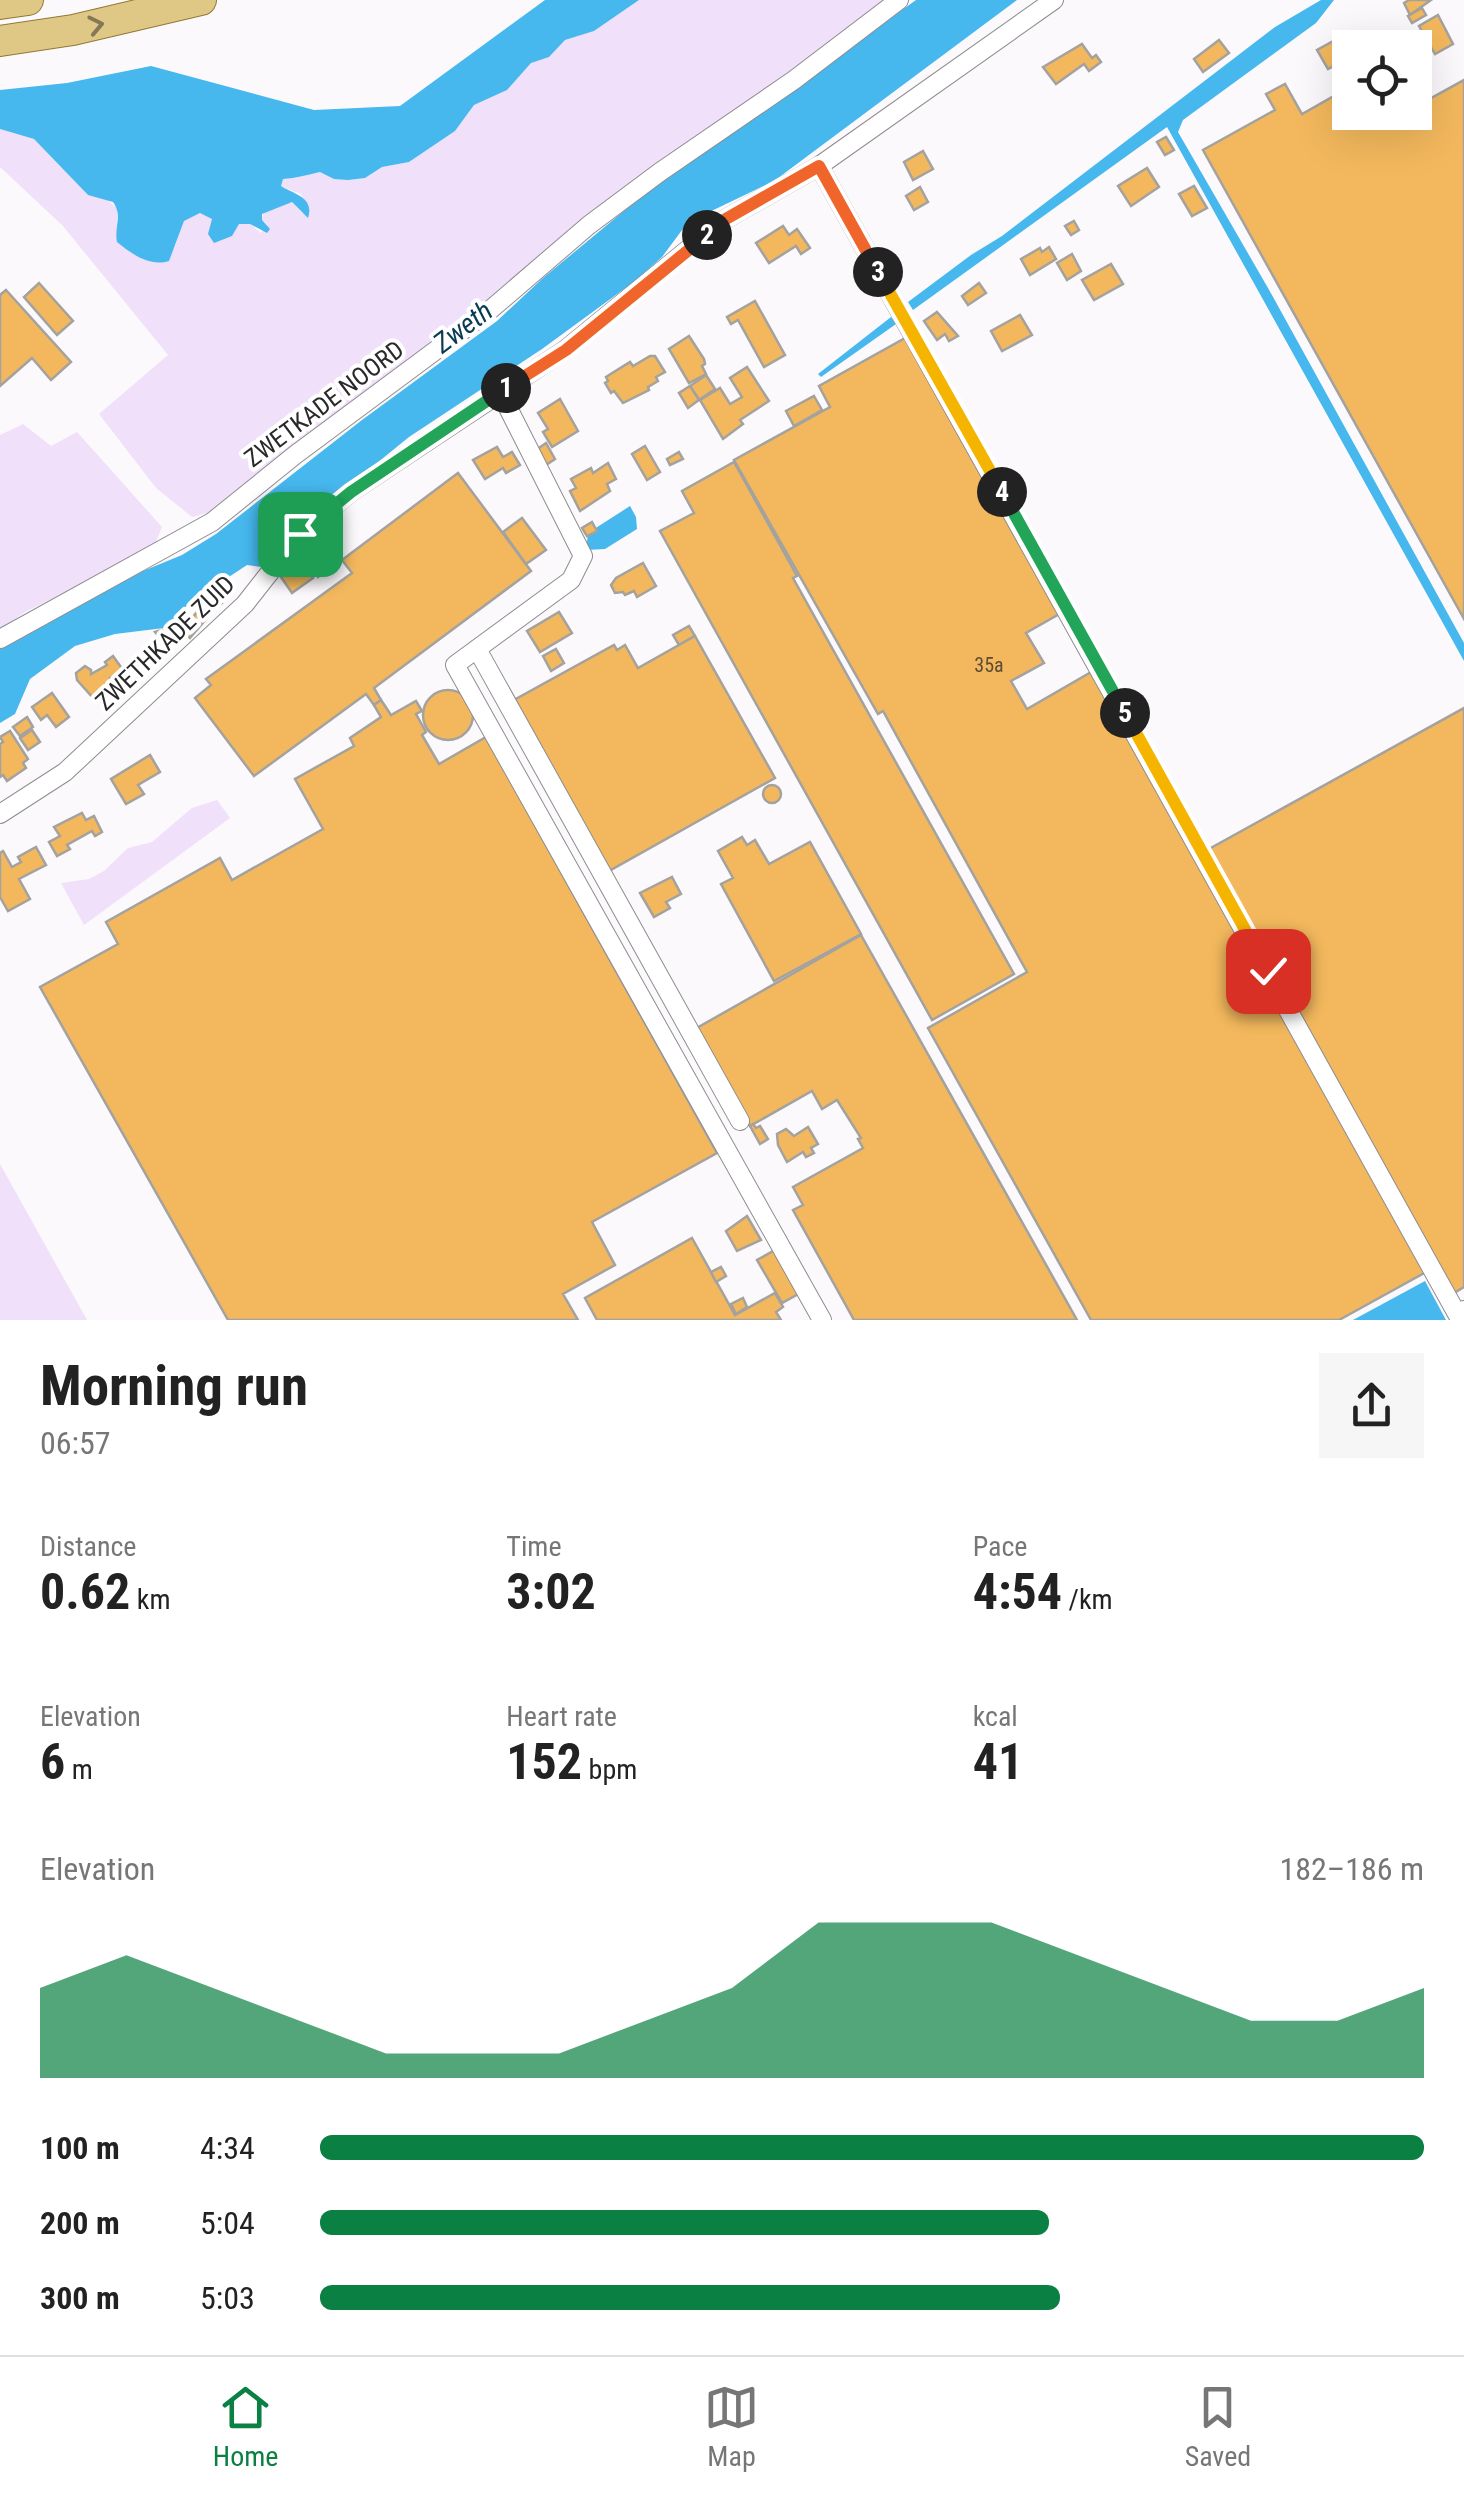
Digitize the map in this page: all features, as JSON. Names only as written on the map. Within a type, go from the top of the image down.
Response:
[{"type":"main road","points":[[0,4],[28,0]]},
{"type":"main road","points":[[0,41],[90,26],[201,0]]},
{"type":"street","name":"ZWETKADE NOORD","points":[[0,639],[212,522],[490,310],[617,204],[794,80],[899,0]]},
{"type":"street","name":"ZWETHKADE ZUID","points":[[0,814],[65,772],[245,604],[300,534],[351,492],[566,350],[724,220],[819,166],[1054,0]]},
{"type":"street","points":[[819,166],[1457,1314],[1464,1310]]},
{"type":"street","points":[[500,392],[583,556],[571,580],[456,665],[822,1320]]},
{"type":"street","points":[[477,649],[740,1122]]},
{"type":"shaded area","points":[[639,0],[893,0],[649,169],[425,350],[211,512],[192,517],[156,488],[99,414],[168,355],[63,226],[0,167],[0,129],[34,139],[88,195],[105,198],[117,208],[117,223],[174,249],[184,220],[201,213],[212,218],[213,224],[235,229],[239,224],[250,224],[261,233],[267,225],[262,220],[264,211],[292,202],[302,213],[310,214],[301,194],[280,186],[283,179],[320,172],[348,180],[365,178],[382,167],[409,162],[455,131],[474,105],[507,90],[531,63],[565,40],[594,31]]},
{"type":"shaded area","points":[[23,424],[51,446],[77,432],[162,527],[153,549],[25,612],[0,630],[0,435]]},
{"type":"shaded area","points":[[217,800],[230,818],[84,925],[61,883],[89,879],[104,871],[128,848],[152,842],[192,808]]},
{"type":"shaded area","points":[[0,1164],[87,1320],[0,1320]]},
{"type":"water","points":[[545,0],[639,0],[594,31],[565,40],[549,57],[531,63],[507,90],[474,105],[455,131],[409,162],[382,167],[365,178],[334,179],[320,172],[283,179],[281,186],[306,201],[308,218],[292,202],[262,214],[270,229],[267,233],[250,224],[239,224],[232,236],[214,243],[208,234],[212,219],[200,213],[184,221],[169,261],[148,261],[123,247],[117,242],[113,202],[88,195],[34,139],[0,129],[0,90],[67,83],[151,66],[314,110],[400,106]]},
{"type":"water","points":[[916,0],[1017,0],[774,181],[701,216],[698,226],[685,226],[662,257],[635,281],[542,349],[409,437],[313,515],[261,567],[247,565],[191,602],[164,628],[115,634],[75,646],[30,679],[15,714],[0,723],[0,649],[126,578],[182,555],[216,534],[497,321],[636,201]]},
{"type":"water","points":[[1321,0],[1334,0],[1316,23],[1183,120],[1178,132],[1464,643],[1464,661],[1167,127],[913,310],[908,302],[1002,236],[1275,27]]},
{"type":"water","points":[[891,317],[896,324],[821,377],[818,374]]},
{"type":"water","points":[[630,506],[637,529],[605,549],[586,550],[588,533]]},
{"type":"water","points":[[1425,1281],[1446,1320],[1353,1320]]},
{"type":"building","points":[[1431,0],[1410,15],[1404,3]]},
{"type":"building","points":[[1422,8],[1426,15],[1412,23],[1408,16]]},
{"type":"building","points":[[1438,15],[1453,44],[1435,54],[1432,30],[1421,30],[1419,26]]},
{"type":"building","points":[[1219,40],[1229,53],[1203,72],[1194,59]]},
{"type":"building","points":[[1332,42],[1332,67],[1328,69],[1317,50]]},
{"type":"building","points":[[1082,44],[1092,58],[1096,55],[1101,62],[1089,71],[1084,64],[1056,84],[1043,67]]},
{"type":"building","points":[[1464,80],[1464,619],[1203,150],[1275,110],[1266,94],[1285,84],[1302,114],[1332,97],[1332,130],[1432,130],[1432,98]]},
{"type":"building","points":[[1166,137],[1174,150],[1165,155],[1157,142]]},
{"type":"building","points":[[923,151],[933,169],[913,180],[904,162]]},
{"type":"building","points":[[1147,168],[1159,187],[1131,206],[1118,186]]},
{"type":"building","points":[[1194,186],[1207,208],[1192,216],[1179,194]]},
{"type":"building","points":[[920,187],[928,202],[914,210],[906,196]]},
{"type":"building","points":[[1074,221],[1079,230],[1071,235],[1065,226]]},
{"type":"building","points":[[783,226],[789,235],[797,229],[810,248],[801,254],[796,246],[769,263],[756,243]]},
{"type":"building","points":[[1049,247],[1056,259],[1030,275],[1021,259]]},
{"type":"building","points":[[1072,254],[1081,271],[1067,280],[1057,263]]},
{"type":"building","points":[[1111,264],[1123,284],[1094,300],[1082,280]]},
{"type":"building","points":[[39,283],[73,321],[57,335],[24,297]]},
{"type":"building","points":[[979,283],[986,293],[968,305],[962,296]]},
{"type":"building","points":[[6,290],[71,362],[51,380],[32,358],[0,386],[0,295]]},
{"type":"building","points":[[755,301],[785,355],[764,367],[738,320],[731,324],[727,317]]},
{"type":"building","points":[[937,312],[958,336],[949,341],[945,334],[937,340],[924,321]]},
{"type":"building","points":[[1020,315],[1032,335],[1002,351],[991,331]]},
{"type":"building","points":[[689,336],[704,359],[706,374],[689,383],[669,349]]},
{"type":"building","points":[[907,337],[1061,613],[1026,633],[1044,663],[1011,681],[1027,709],[1093,671],[1426,1272],[1339,1320],[1091,1320],[928,1028],[1027,972],[883,711],[878,714],[734,460],[830,407],[819,386]]},
{"type":"building","points":[[655,356],[665,372],[656,377],[658,381],[649,390],[623,403],[614,391],[611,393],[606,377],[630,362],[633,366]]},
{"type":"building","points":[[747,367],[769,401],[740,420],[743,424],[723,439],[700,400],[720,388],[730,404],[742,397],[730,378]]},
{"type":"building","points":[[706,375],[715,389],[699,400],[690,386]]},
{"type":"building","points":[[690,386],[699,400],[688,408],[679,393]]},
{"type":"building","points":[[814,396],[822,410],[794,426],[786,411]]},
{"type":"building","points":[[560,399],[578,431],[552,447],[543,432],[548,429],[538,413]]},
{"type":"building","points":[[546,443],[555,459],[546,465],[536,450]]},
{"type":"building","points":[[645,446],[660,472],[647,480],[632,454]]},
{"type":"building","points":[[497,447],[503,457],[512,452],[520,465],[506,473],[503,468],[485,479],[473,460]]},
{"type":"building","points":[[679,452],[683,459],[670,465],[667,459]]},
{"type":"building","points":[[734,462],[797,576],[793,578],[1014,974],[932,1020],[660,531],[694,513],[682,491]]},
{"type":"building","points":[[608,463],[616,479],[607,484],[610,491],[580,511],[570,491],[576,488],[571,479],[591,468],[593,473]]},
{"type":"building","points":[[458,473],[531,571],[374,688],[381,700],[374,705],[366,694],[254,776],[195,698],[211,685],[206,679],[352,573],[342,560]]},
{"type":"building","points":[[522,518],[546,550],[526,564],[503,532]]},
{"type":"building","points":[[592,522],[597,531],[587,536],[582,528]]},
{"type":"building","points":[[320,544],[334,564],[318,577],[303,557]]},
{"type":"building","points":[[301,562],[313,578],[292,593],[281,577]]},
{"type":"building","points":[[643,563],[656,586],[637,597],[634,591],[625,595],[615,593],[611,585],[616,578]]},
{"type":"building","points":[[224,588],[230,595],[219,606],[212,599]]},
{"type":"building","points":[[204,604],[213,611],[190,638],[186,634],[178,642],[169,634],[181,618],[190,620]]},
{"type":"building","points":[[559,612],[572,633],[540,652],[527,631]]},
{"type":"building","points":[[689,626],[695,636],[679,645],[673,635]]},
{"type":"building","points":[[162,630],[170,638],[165,644],[155,632]]},
{"type":"building","points":[[695,636],[775,778],[609,871],[514,700],[614,645],[617,650],[625,645],[638,668]]},
{"type":"building","points":[[556,649],[564,663],[551,671],[543,656]]},
{"type":"building","points":[[113,656],[123,670],[110,678],[113,682],[94,699],[77,680],[76,673],[85,666],[91,674],[107,665],[105,662]]},
{"type":"building","points":[[448,690],[465,698],[473,715],[465,732],[448,740],[431,732],[423,715],[431,698]]},
{"type":"building","points":[[52,693],[69,717],[56,727],[47,715],[41,720],[32,707]]},
{"type":"building","points":[[381,700],[391,715],[416,701],[422,711],[416,714],[426,732],[422,735],[439,764],[486,737],[717,1153],[592,1222],[615,1265],[563,1294],[578,1320],[228,1320],[40,987],[118,944],[106,922],[220,858],[232,880],[323,829],[295,779],[354,746],[350,738],[381,717],[374,705]]},
{"type":"building","points":[[1464,708],[1464,1287],[1454,1293],[1209,849]]},
{"type":"building","points":[[27,717],[33,727],[20,736],[13,727]]},
{"type":"building","points":[[32,730],[40,742],[28,750],[20,738]]},
{"type":"building","points":[[10,731],[28,759],[23,763],[26,768],[7,781],[3,775],[0,777],[0,737]]},
{"type":"building","points":[[150,755],[160,772],[138,785],[144,794],[126,804],[111,779]]},
{"type":"building","points":[[772,785],[781,794],[772,803],[763,794]]},
{"type":"building","points":[[82,813],[86,820],[94,816],[102,832],[95,836],[92,831],[67,845],[70,849],[57,856],[49,842],[60,836],[54,827]]},
{"type":"building","points":[[742,837],[747,845],[755,840],[769,864],[810,842],[861,934],[774,981],[721,884],[733,878],[718,851]]},
{"type":"building","points":[[36,847],[46,865],[19,879],[30,899],[8,911],[0,897],[0,853],[3,851],[12,867],[21,862],[18,857]]},
{"type":"building","points":[[672,877],[681,894],[666,902],[670,908],[654,917],[640,893]]},
{"type":"building","points":[[861,935],[1077,1320],[854,1320],[793,1210],[803,1205],[793,1187],[863,1148],[858,1139],[861,1138],[837,1100],[822,1109],[812,1091],[750,1126],[695,1029]]},
{"type":"building","points":[[750,1126],[756,1128],[760,1126],[768,1139],[760,1144]]},
{"type":"building","points":[[808,1127],[818,1144],[811,1148],[814,1153],[806,1157],[803,1152],[787,1162],[777,1134],[786,1129],[794,1136]]},
{"type":"building","points":[[747,1216],[761,1240],[737,1251],[726,1231]]},
{"type":"building","points":[[692,1238],[735,1315],[775,1293],[783,1307],[776,1312],[781,1320],[597,1320],[585,1298]]},
{"type":"building","points":[[775,1250],[800,1293],[782,1303],[757,1260]]},
{"type":"building","points":[[721,1267],[726,1276],[716,1282],[711,1272]]},
{"type":"building","points":[[743,1298],[747,1307],[736,1314],[731,1304]]},
{"type":"route","points":[[300,534],[351,492],[566,350],[724,220],[819,166],[1268,971]]},
{"type":"water label","name":"Zweth","points":[[463,327]]}]
